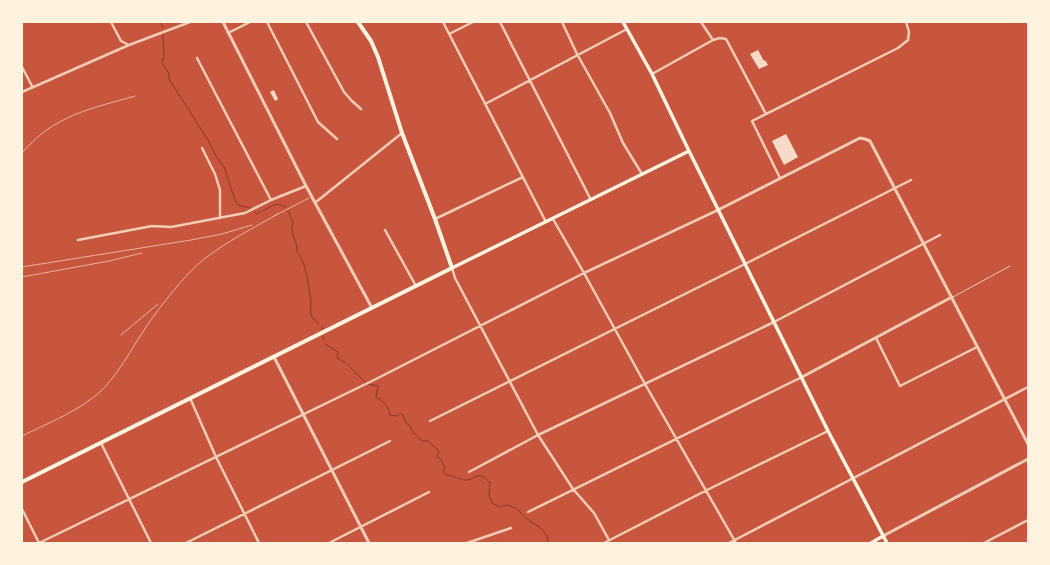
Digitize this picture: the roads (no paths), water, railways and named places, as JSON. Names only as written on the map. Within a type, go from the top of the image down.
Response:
[{"type":"main road","points":[[358,22],[371,41],[378,57],[402,133],[452,268]]},
{"type":"main road","points":[[623,22],[652,74],[718,210],[886,543]]},
{"type":"main road","points":[[22,482],[689,151]]},
{"type":"main road","points":[[871,543],[883,536]]},
{"type":"street","points":[[111,22],[121,41],[129,45]]},
{"type":"street","points":[[22,92],[32,86],[129,45],[190,22]]},
{"type":"street","points":[[223,22],[306,186],[372,308]]},
{"type":"street","points":[[228,33],[250,22]]},
{"type":"street","points":[[267,22],[318,122],[337,139]]},
{"type":"street","points":[[306,22],[344,92],[361,109]]},
{"type":"street","points":[[443,22],[546,222]]},
{"type":"street","points":[[449,34],[473,22]]},
{"type":"street","points":[[500,22],[531,80],[591,200]]},
{"type":"street","points":[[562,22],[577,54],[642,174]]},
{"type":"street","points":[[700,22],[713,40]]},
{"type":"street","points":[[780,178],[752,121],[898,48],[908,40],[906,22]]},
{"type":"street","points":[[485,104],[577,54],[627,30]]},
{"type":"street","points":[[652,74],[713,40],[720,38],[726,39],[766,114]]},
{"type":"street","points":[[197,58],[271,200]]},
{"type":"street","points":[[22,68],[32,86]]},
{"type":"street","points":[[316,202],[402,133]]},
{"type":"street","points":[[22,509],[39,543],[374,380],[584,273],[718,210],[860,138],[870,141],[1028,444]]},
{"type":"street","points":[[202,148],[220,190],[220,218]]},
{"type":"street","points":[[435,219],[523,177]]},
{"type":"street","points":[[430,421],[911,180]]},
{"type":"street","points":[[78,240],[152,226],[171,227],[245,213],[271,200],[306,186]]},
{"type":"street","points":[[553,218],[614,329],[735,541]]},
{"type":"street","points":[[385,230],[416,286]]},
{"type":"street","points":[[469,472],[538,435],[774,322],[940,235]]},
{"type":"street","points":[[452,268],[455,278],[508,381],[538,435],[573,490],[594,513],[609,540]]},
{"type":"street","points":[[528,512],[802,377],[952,297]]},
{"type":"street","points":[[876,338],[900,386],[977,346]]},
{"type":"street","points":[[274,357],[369,543]]},
{"type":"street","points":[[729,543],[1028,387]]},
{"type":"street","points":[[190,398],[216,457],[259,543]]},
{"type":"street","points":[[604,543],[828,430]]},
{"type":"street","points":[[186,543],[245,515],[390,441]]},
{"type":"street","points":[[100,443],[151,543]]},
{"type":"street","points":[[883,536],[1028,460]]},
{"type":"street","points":[[329,543],[429,492]]},
{"type":"street","points":[[984,543],[1028,520]]},
{"type":"street","points":[[467,543],[511,528]]},
{"type":"lane","points":[[952,297],[1010,266]]},
{"type":"waterway","points":[[160,22],[163,27]]},
{"type":"waterway","points":[[163,34],[164,59],[162,59],[162,62],[169,74],[169,79],[224,167],[238,205],[250,208]]},
{"type":"waterway","points":[[255,212],[256,214],[276,204],[286,207]]},
{"type":"waterway","points":[[288,211],[293,222],[292,231],[297,252],[303,262],[307,276],[311,302],[311,315],[319,324]]},
{"type":"waterway","points":[[323,336],[324,340]]},
{"type":"waterway","points":[[325,344],[338,352],[337,358],[346,363],[366,383]]},
{"type":"waterway","points":[[369,384],[378,386],[376,397],[385,404],[390,415],[397,416],[400,413],[402,414],[406,423],[410,426],[413,432],[422,441],[428,441],[439,451],[437,456],[445,467],[443,471],[445,474],[464,480],[482,476],[490,483],[489,495],[492,503],[500,507],[507,505],[516,508],[526,518],[542,529],[547,536],[548,543]]},
{"type":"railway","points":[[22,153],[34,140],[60,122],[88,110],[135,96]]},
{"type":"railway","points":[[274,216],[309,198]]},
{"type":"railway","points":[[22,436],[64,416],[95,397],[117,372],[170,294],[189,273],[203,260],[221,247],[278,214]]},
{"type":"railway","points":[[22,267],[191,240],[222,234],[252,225]]},
{"type":"railway","points":[[22,277],[109,261],[142,253]]},
{"type":"railway","points":[[121,335],[158,304]]}]
